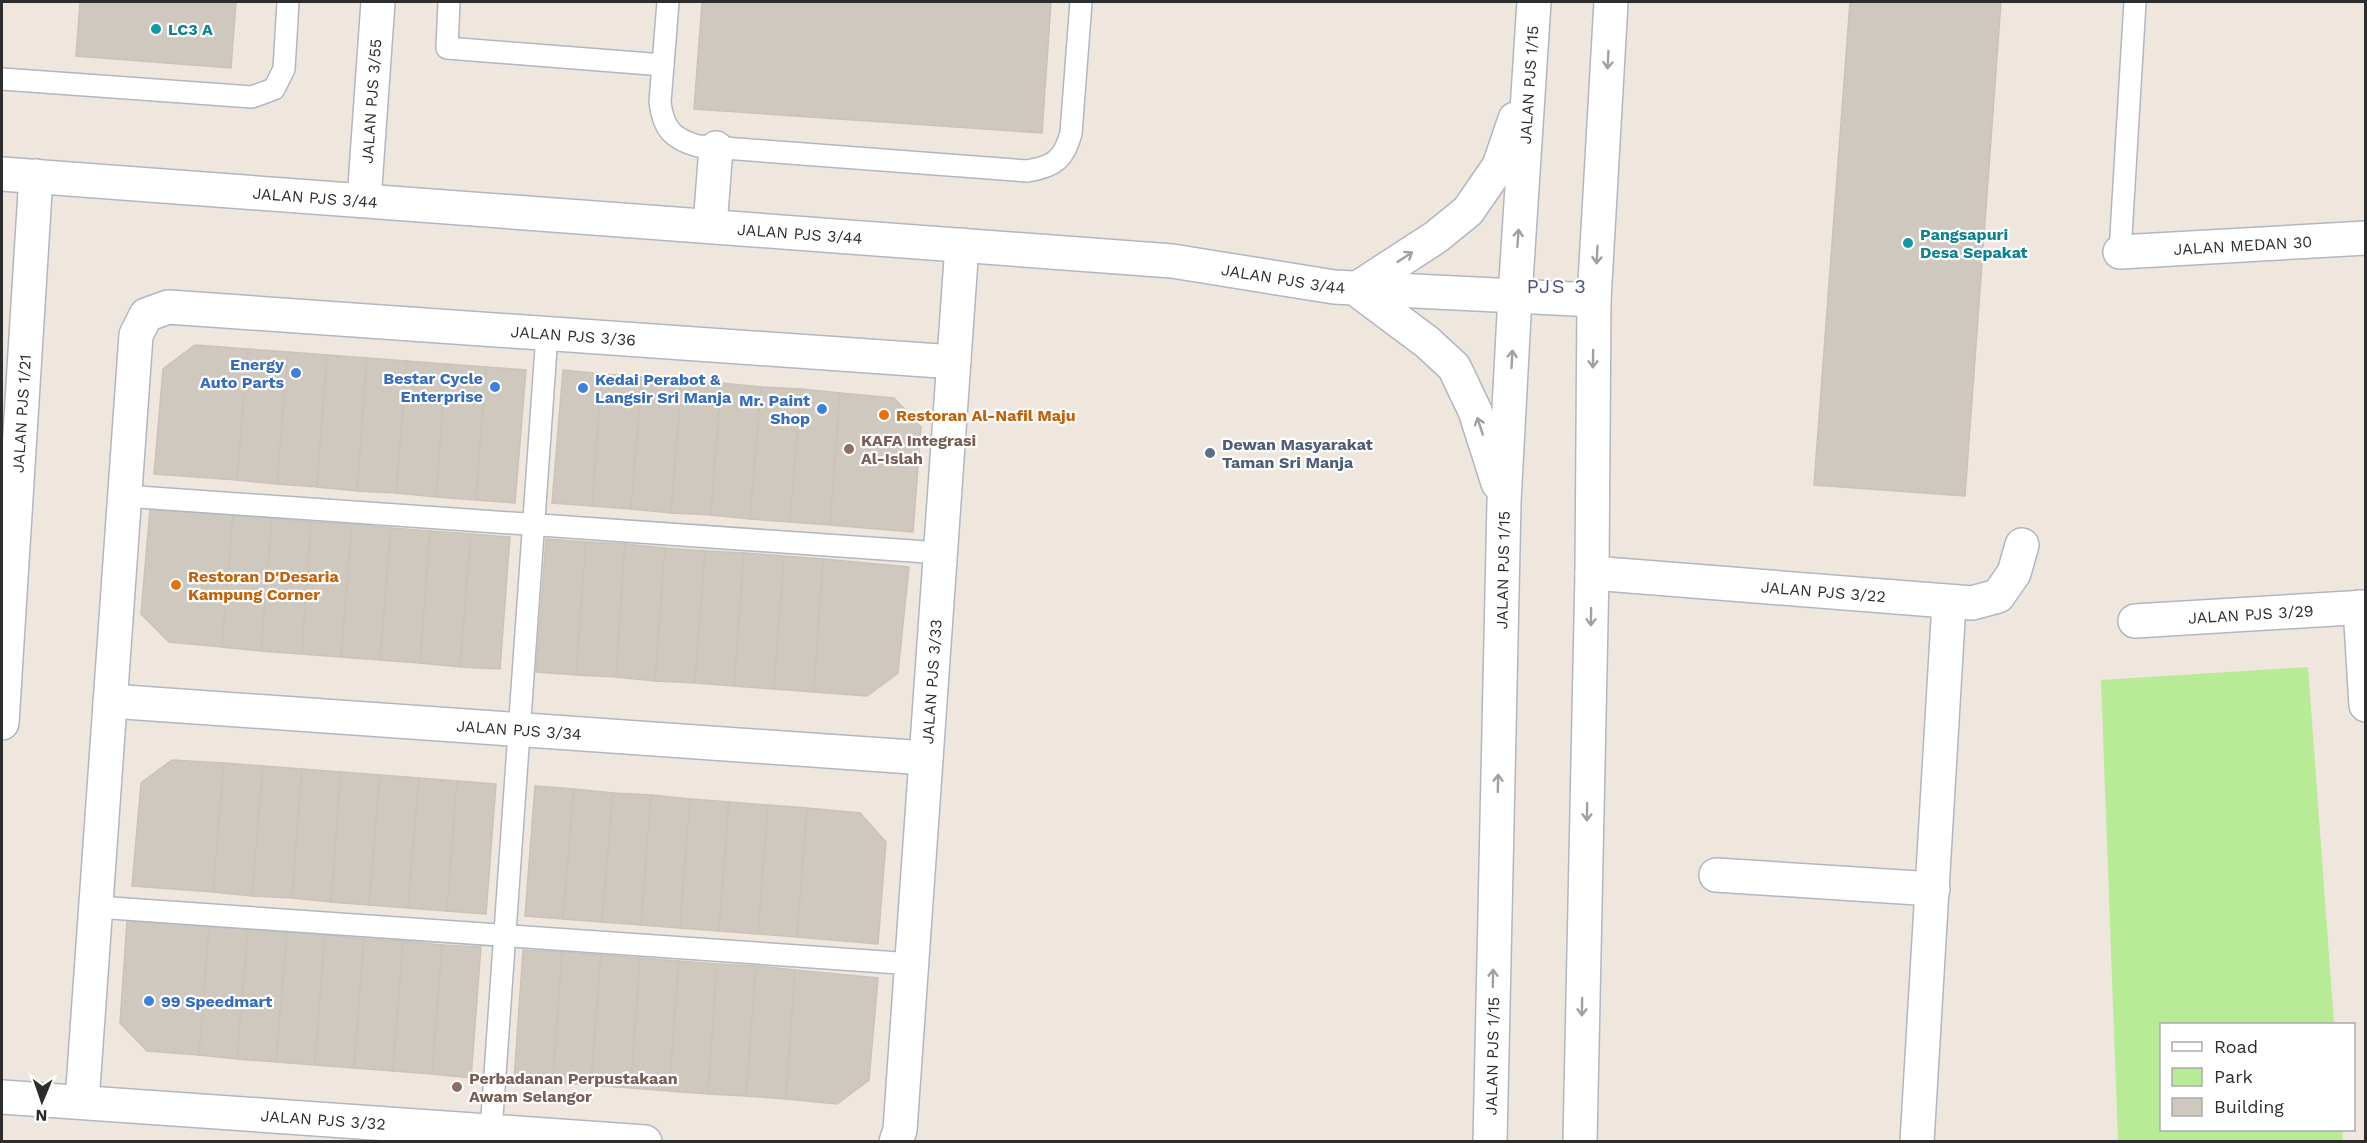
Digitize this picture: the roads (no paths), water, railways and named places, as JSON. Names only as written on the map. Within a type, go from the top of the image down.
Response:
[{"type":"street","name":"JALAN PJS 3/55","points":[[364,200],[378,2]]},
{"type":"street","name":"JALAN PJS 1/15","points":[[1490,1142],[1504,502],[1534,2]]},
{"type":"street","points":[[1580,1142],[1592,573],[1594,300],[1611,2]]},
{"type":"street","points":[[1504,502],[1475,411],[1454,368],[1427,342],[1356,289],[1436,237],[1468,211],[1499,166],[1528,83]]},
{"type":"street","points":[[710,226],[716,148]]},
{"type":"street","name":"JALAN PJS 3/44","points":[[2,174],[1172,261],[1356,289],[1594,300]]},
{"type":"street","name":"JALAN PJS 1/21","points":[[2,723],[36,176]]},
{"type":"street","name":"JALAN MEDAN 30","points":[[2120,252],[2366,238]]},
{"type":"street","name":"JALAN PJS 3/33","points":[[898,1130],[913,964],[962,245]]},
{"type":"street","name":"JALAN PJS 3/36","points":[[82,1102],[136,334],[146,315],[168,308],[954,362]]},
{"type":"street","name":"JALAN PJS 3/22","points":[[1592,573],[1949,603],[1972,603],[1998,596],[2014,573],[2022,545]]},
{"type":"street","points":[[1917,1142],[1949,603]]},
{"type":"street","points":[[2363,607],[2366,705]]},
{"type":"street","name":"JALAN PJS 3/29","points":[[2135,621],[2363,607]]},
{"type":"street","name":"JALAN PJS 3/34","points":[[110,701],[926,758]]},
{"type":"street","points":[[1716,875],[1933,889]]},
{"type":"street","name":"JALAN PJS 3/32","points":[[2,1097],[645,1142]]},
{"type":"lane","points":[[2,79],[252,97],[274,89],[284,69],[288,2]]},
{"type":"lane","points":[[449,2],[447,48],[663,65]]},
{"type":"lane","points":[[668,2],[660,102],[662,117],[670,132],[683,142],[716,148],[1027,171],[1042,169],[1057,161],[1067,149],[1071,133],[1081,2]]},
{"type":"lane","points":[[2120,252],[2135,2]]},
{"type":"lane","points":[[491,1131],[507,936],[548,334]]},
{"type":"lane","points":[[124,495],[941,553]]},
{"type":"lane","points":[[97,907],[913,964]]},
{"type":"place","name":"LC3 A","points":[[156,29]]},
{"type":"place","name":"Pangsapuri Desa Sepakat","points":[[1908,243]]},
{"type":"place","name":"Energy Auto Parts","points":[[296,373]]},
{"type":"place","name":"Bestar Cycle Enterprise","points":[[495,387]]},
{"type":"place","name":"Kedai Perabot & Langsir Sri Manja","points":[[583,388]]},
{"type":"place","name":"Mr. Paint Shop","points":[[822,409]]},
{"type":"place","name":"Restoran Al-Nafil Maju","points":[[884,415]]},
{"type":"place","name":"KAFA Integrasi Al-Islah","points":[[849,449]]},
{"type":"place","name":"Dewan Masyarakat Taman Sri Manja","points":[[1210,453]]},
{"type":"place","name":"Restoran D'Desaria Kampung Corner","points":[[176,585]]},
{"type":"place","name":"99 Speedmart","points":[[149,1001]]},
{"type":"place","name":"Perbadanan Perpustakaan Awam Selangor","points":[[457,1087]]},
{"type":"district","name":"PJS 3","points":[[1557,286]]}]
